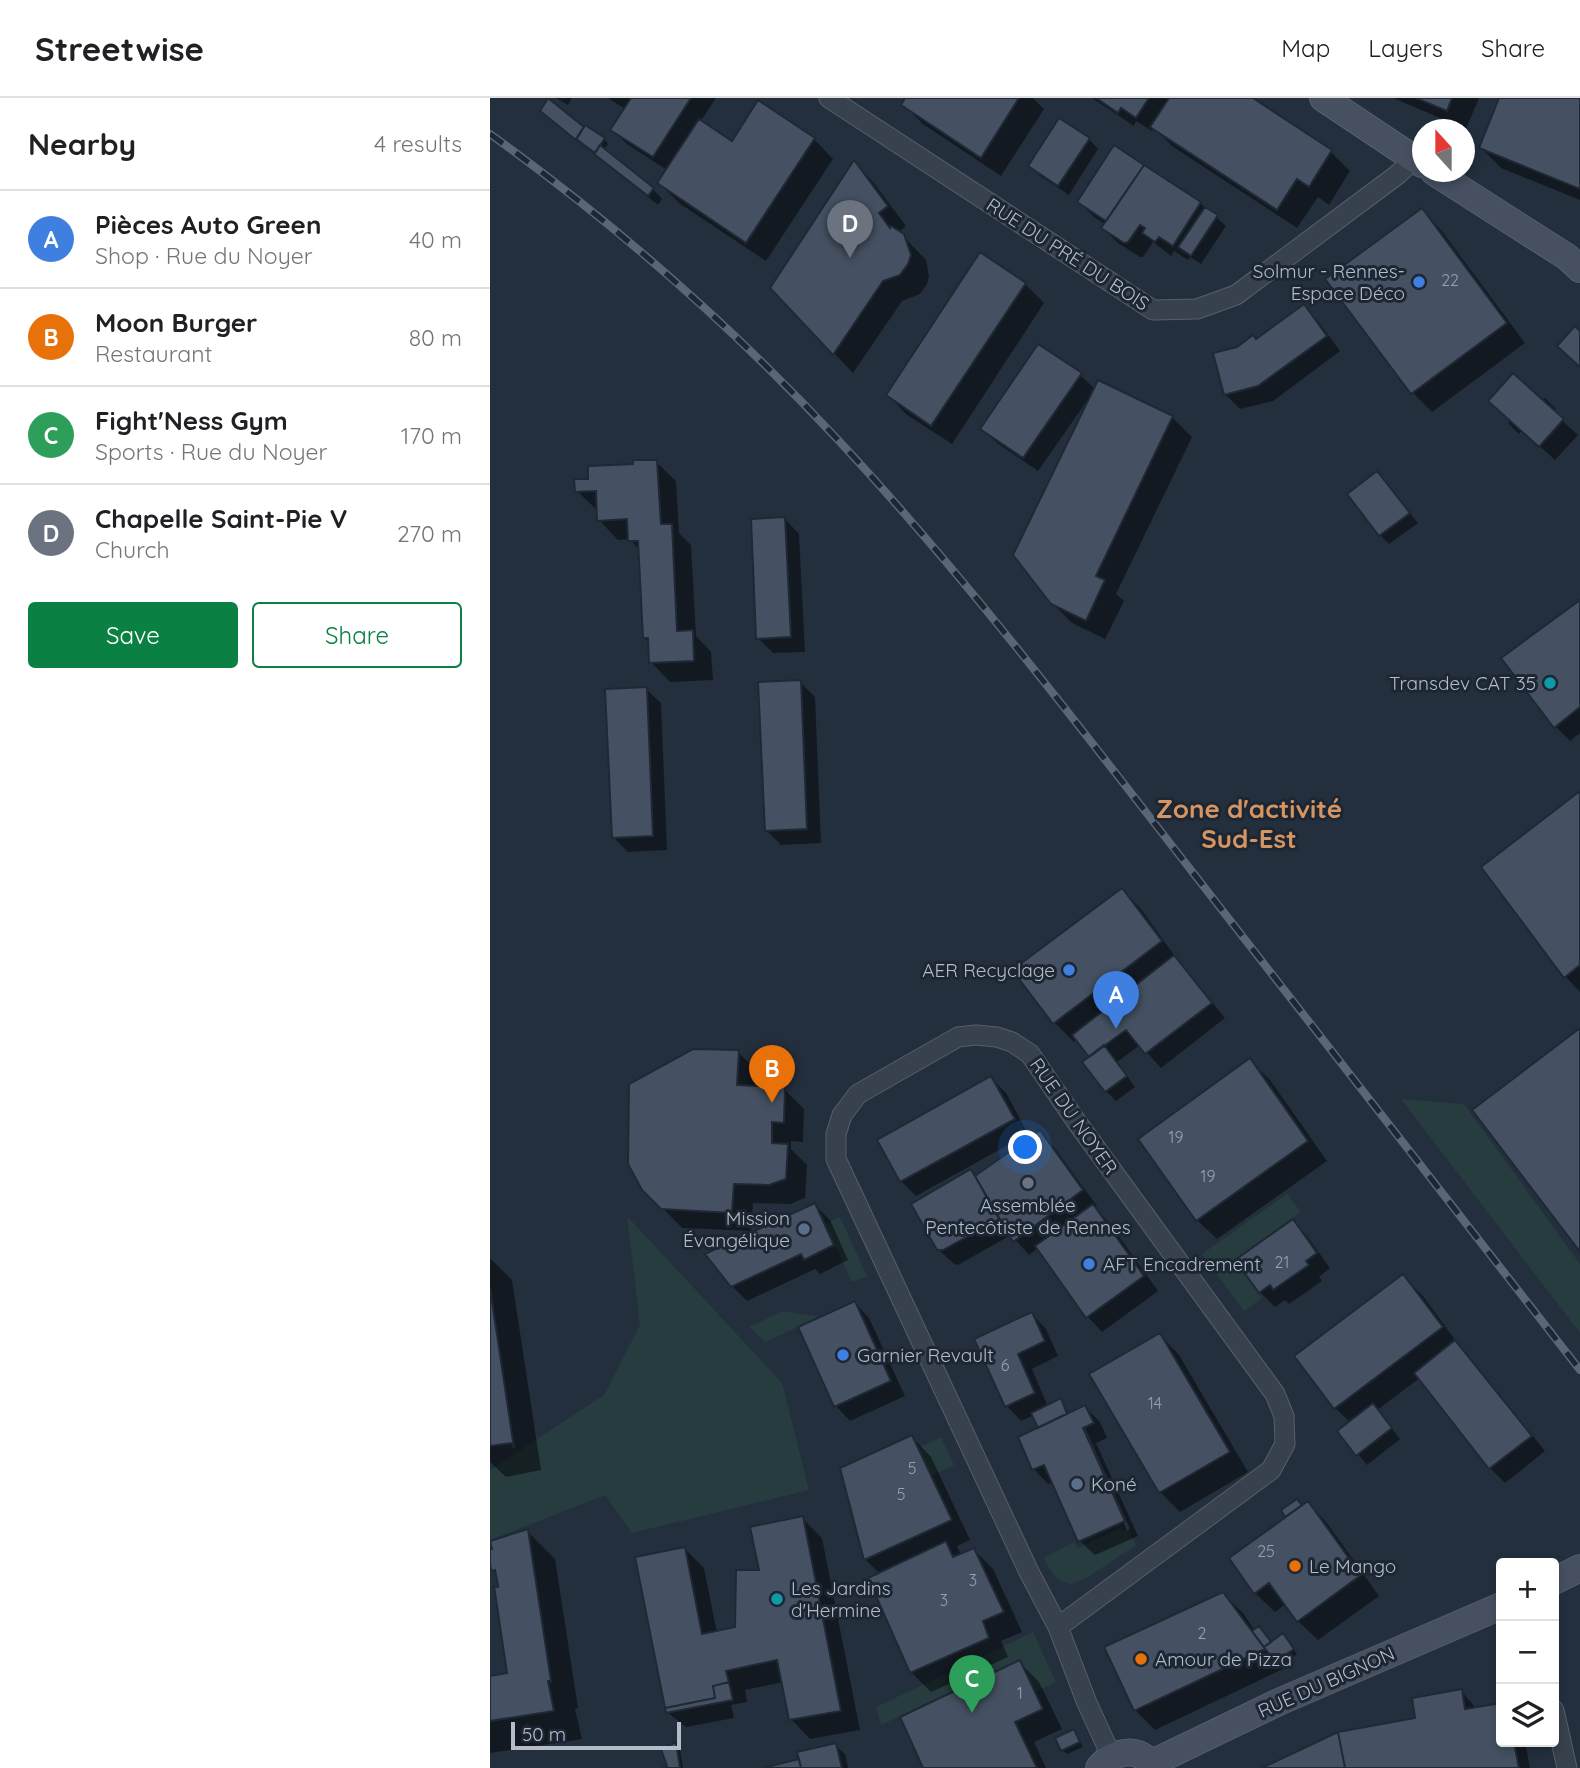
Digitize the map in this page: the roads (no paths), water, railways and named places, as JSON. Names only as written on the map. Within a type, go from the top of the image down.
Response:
[{"type":"street","name":"RUE DU PRÉ DU BOIS","points":[[829,98],[1153,310],[1197,309],[1236,295],[1397,175],[1412,169]]},
{"type":"street","points":[[1323,98],[1412,157]]},
{"type":"street","points":[[1450,182],[1567,257],[1580,270]]},
{"type":"street","name":"RUE DU NOYER","points":[[1058,1627],[1271,1470],[1285,1444],[1284,1416],[1275,1394],[1030,1054],[1012,1042],[997,1037],[958,1037],[858,1094],[842,1115],[836,1134],[836,1159],[1029,1572],[1058,1627],[1109,1751],[1104,1763]]},
{"type":"street","points":[[1559,1578],[1580,1568]]},
{"type":"street","name":"RUE DU BIGNON","points":[[1104,1763],[1127,1752],[1139,1754],[1154,1766],[1281,1701],[1496,1608]]},
{"type":"street","points":[[1559,1732],[1567,1768]]},
{"type":"railway","points":[[490,134],[537,168],[672,279],[758,358],[885,492],[975,596],[1061,703],[1580,1370]]},
{"type":"place","name":"Chapelle Saint-Pie V","points":[[850,258]]},
{"type":"place","name":"Solmur - Rennes- Espace Déco","points":[[1419,282]]},
{"type":"place","name":"Transdev CAT 35","points":[[1550,683]]},
{"type":"place","name":"AER Recyclage","points":[[1069,970]]},
{"type":"place","name":"Pièces Auto Green","points":[[1116,1029]]},
{"type":"place","name":"Moon Burger","points":[[772,1103]]},
{"type":"place","name":"Assemblée Pentecôtiste de Rennes","points":[[1028,1183]]},
{"type":"place","name":"Mission Évangélique","points":[[804,1229]]},
{"type":"place","name":"AFT Encadrement","points":[[1089,1264]]},
{"type":"place","name":"Garnier Revault","points":[[843,1355]]},
{"type":"place","name":"Koné","points":[[1077,1484]]},
{"type":"place","name":"Le Mango","points":[[1295,1566]]},
{"type":"place","name":"Les Jardins d'Hermine","points":[[777,1599]]},
{"type":"place","name":"Amour de Pizza","points":[[1141,1659]]},
{"type":"place","name":"Fight'Ness Gym","points":[[972,1713]]},
{"type":"district","name":"Zone d'activité Sud-Est","points":[[1249,824]]}]
